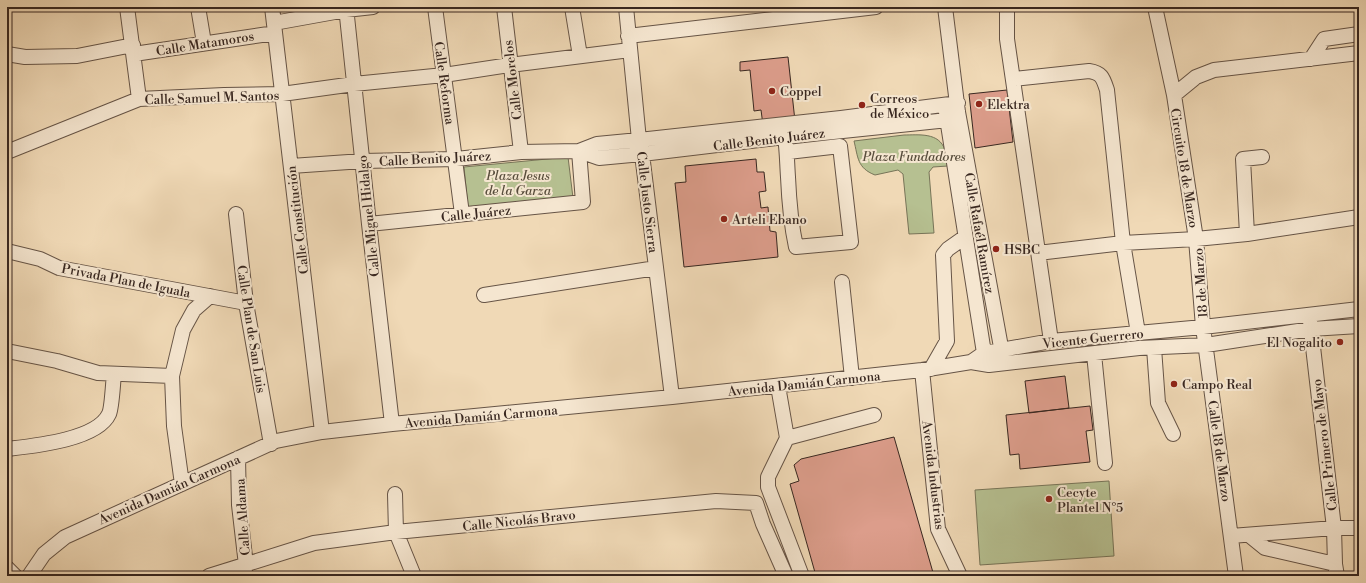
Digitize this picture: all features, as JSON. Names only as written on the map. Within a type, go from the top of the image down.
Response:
[{"type":"street","points":[[127,7],[139,99]]},
{"type":"street","points":[[198,7],[204,43]]},
{"type":"street","name":"Calle Constitución","points":[[272,7],[322,432]]},
{"type":"street","name":"Calle Matamoros","points":[[7,54],[25,57],[77,56],[204,43],[275,28],[346,8],[372,7]]},
{"type":"street","name":"Calle Reforma","points":[[435,7],[462,214]]},
{"type":"street","name":"Calle Morelos","points":[[504,7],[521,152]]},
{"type":"street","points":[[572,7],[580,56]]},
{"type":"street","name":"Calle Justo Sierra","points":[[626,7],[639,140],[672,398]]},
{"type":"street","points":[[628,36],[876,7]]},
{"type":"street","name":"Calle Rafaél Ramírez","points":[[945,7],[952,110],[965,237],[987,359]]},
{"type":"street","points":[[1007,7],[1007,39],[1051,341]]},
{"type":"street","name":"Circuito 18 de Marzo","points":[[1155,7],[1174,95],[1196,239],[1247,234],[1359,217]]},
{"type":"street","name":"Calle Miguel Hidalgo","points":[[346,8],[392,424]]},
{"type":"street","points":[[1311,58],[1324,39],[1359,34]]},
{"type":"street","name":"Calle Samuel M. Santos","points":[[7,152],[139,99],[282,94],[354,84],[444,76],[510,65],[630,50]]},
{"type":"street","points":[[1174,95],[1196,77],[1214,70],[1359,53]]},
{"type":"street","points":[[1013,80],[1089,71],[1097,72],[1103,78],[1107,90],[1123,243],[1138,333]]},
{"type":"street","name":"Calle Rafaél Ramírez","points":[[952,110],[1000,350],[1004,363]]},
{"type":"street","name":"Calle Benito Juárez","points":[[291,166],[363,161],[456,159],[521,152],[579,151],[597,144],[842,124],[952,110]]},
{"type":"street","name":"Calle Benito Juárez","points":[[579,151],[599,158],[642,154],[785,137],[842,124]]},
{"type":"street","points":[[785,137],[788,152],[788,178],[792,230],[796,248],[851,242],[840,146],[788,152]]},
{"type":"street","name":"Calle Juárez","points":[[369,224],[583,202],[579,151]]},
{"type":"street","points":[[1247,234],[1243,159],[1262,157]]},
{"type":"street","name":"Calle Plan de San Luis","points":[[236,214],[246,303],[271,444]]},
{"type":"street","points":[[926,369],[947,340],[943,255],[948,249],[965,237]]},
{"type":"street","points":[[1038,253],[1123,243],[1196,239]]},
{"type":"street","name":"18 de Marzo","points":[[1196,239],[1203,327]]},
{"type":"street","name":"Privada Plan de Iguala","points":[[7,251],[40,259],[59,268],[246,303]]},
{"type":"street","points":[[484,295],[656,268]]},
{"type":"street","points":[[842,282],[852,378]]},
{"type":"street","points":[[182,484],[174,426],[172,376],[183,330],[194,310],[210,296]]},
{"type":"street","name":"Vicente Guerrero","points":[[987,359],[1000,350],[1051,341],[1203,327],[1359,309]]},
{"type":"street","name":"Calle Primero de Mayo","points":[[1309,315],[1334,528],[1336,570]]},
{"type":"street","name":"Vicente Guerrero","points":[[987,359],[1004,363],[1154,348],[1206,345],[1311,330],[1359,326]]},
{"type":"street","name":"Calle 18 de Marzo","points":[[1203,327],[1236,576]]},
{"type":"street","points":[[1154,348],[1158,403],[1173,434]]},
{"type":"street","points":[[7,351],[57,361],[98,373],[172,376]]},
{"type":"street","points":[[1094,354],[1104,463]]},
{"type":"street","name":"Avenida Damián Carmona","points":[[29,576],[44,554],[65,537],[276,441],[322,432],[672,398],[926,369],[987,359]]},
{"type":"street","name":"Avenida Industrias","points":[[926,369],[938,529],[960,576]]},
{"type":"street","points":[[7,449],[39,445],[84,435],[101,424],[110,414],[114,374]]},
{"type":"street","points":[[778,386],[787,438],[768,477],[768,487],[802,576]]},
{"type":"street","points":[[787,438],[874,415]]},
{"type":"street","name":"Calle Aldama","points":[[238,458],[239,505],[244,570]]},
{"type":"street","points":[[395,494],[396,532],[414,576]]},
{"type":"street","name":"Calle Nicolás Bravo","points":[[209,576],[244,570],[314,543],[396,532],[716,500],[756,503],[763,524],[786,576]]},
{"type":"street","points":[[1231,536],[1334,528],[1359,528]]},
{"type":"street","points":[[1249,535],[1264,548],[1336,570]]},
{"type":"street","points":[[7,568],[15,576]]},
{"type":"green space","name":"Plaza Fundadores","points":[[904,135],[922,135],[933,137],[942,144],[946,152],[948,166],[933,167],[929,172],[934,233],[909,234],[903,174],[898,170],[875,175],[865,169],[859,161],[854,141]]},
{"type":"green space","name":"Plaza Jesus de la Garza","points":[[568,157],[573,198],[468,208],[464,167]]},
{"type":"green space","points":[[1109,481],[1114,556],[980,565],[975,490]]},
{"type":"building","name":"Coppel","points":[[788,57],[795,121],[763,125],[761,110],[754,111],[750,70],[740,71],[740,62]]},
{"type":"building","points":[[1007,90],[1013,142],[975,148],[969,94]]},
{"type":"building","name":"Arteli Ebano","points":[[756,159],[757,172],[764,172],[766,191],[759,192],[761,208],[768,207],[770,231],[776,232],[778,257],[684,267],[675,183],[686,182],[685,166]]},
{"type":"building","points":[[1065,376],[1069,408],[1029,413],[1025,381]]},
{"type":"building","points":[[1090,406],[1093,430],[1086,431],[1090,462],[1020,469],[1019,454],[1010,455],[1006,415]]},
{"type":"building","points":[[894,437],[934,576],[816,576],[790,484],[799,481],[794,465],[801,459]]},
{"type":"place","name":"Coppel","points":[[772,91]]},
{"type":"place","name":"Elektra","points":[[979,104]]},
{"type":"place","name":"Correos de México","points":[[862,105]]},
{"type":"place","name":"Arteli Ebano","points":[[724,219]]},
{"type":"place","name":"HSBC","points":[[996,249]]},
{"type":"place","name":"El Nogalito","points":[[1340,342]]},
{"type":"place","name":"Campo Real","points":[[1174,384]]},
{"type":"place","name":"Cecyte Plantel N°5","points":[[1049,499]]}]
